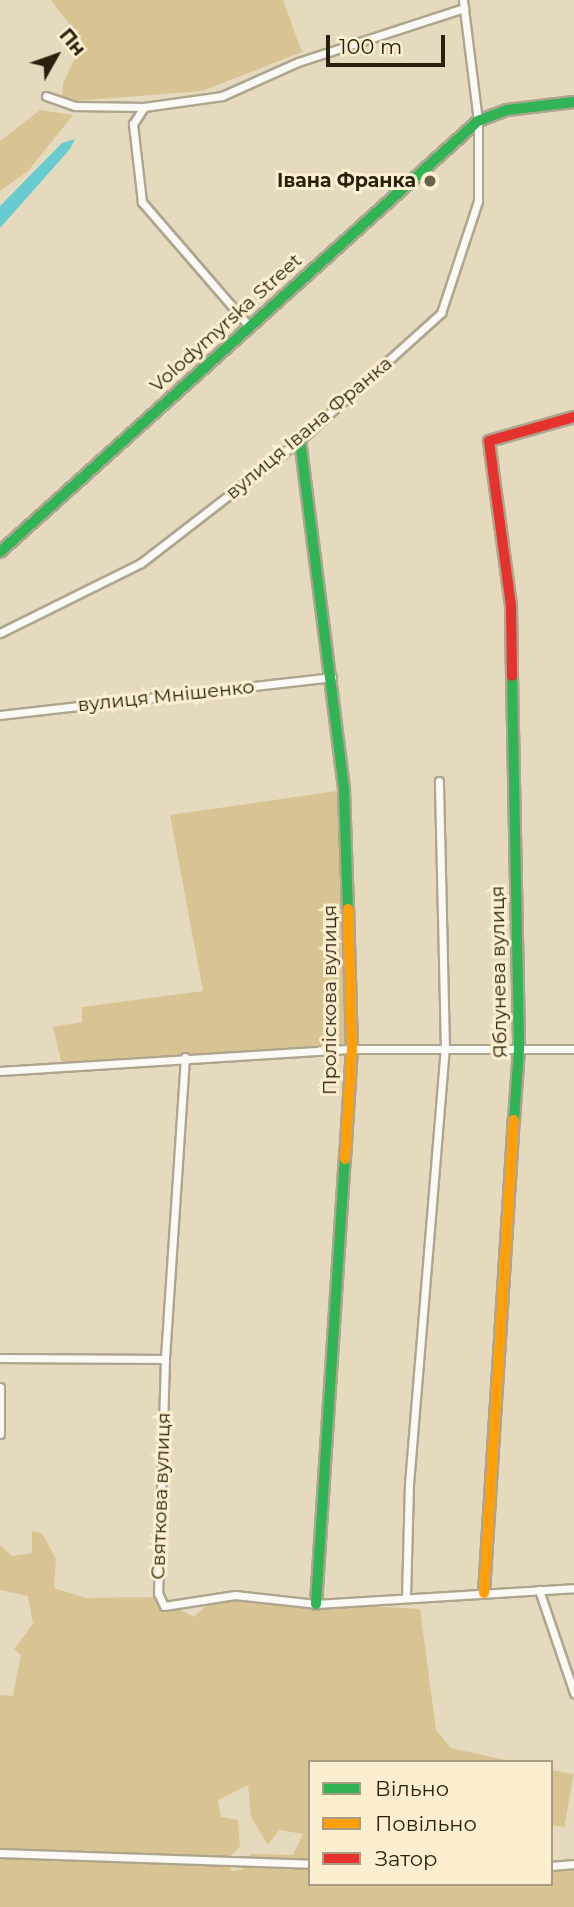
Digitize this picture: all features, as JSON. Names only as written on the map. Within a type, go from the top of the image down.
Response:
[{"type":"street","points":[[47,96],[75,106],[144,107],[222,96],[298,62],[464,4]]},
{"type":"street","name":"вулиця Івана Франка","points":[[0,633],[141,563],[300,440],[441,313],[478,201],[478,121],[464,4]]},
{"type":"street","points":[[478,121],[507,110],[574,102]]},
{"type":"street","points":[[144,107],[132,124],[142,202],[248,326]]},
{"type":"street","name":"Volodymyrska Street","points":[[0,552],[478,121]]},
{"type":"street","name":"Яблунева вулиця","points":[[484,1593],[519,1049],[511,606],[489,441],[574,417]]},
{"type":"street","name":"Проліскова вулиця","points":[[300,440],[332,677],[344,790],[352,1049],[316,1604]]},
{"type":"street","name":"вулиця Мнішенко","points":[[0,715],[332,677]]},
{"type":"street","points":[[406,1598],[409,1484],[445,1049],[439,781]]},
{"type":"street","points":[[0,1071],[185,1057],[352,1049],[574,1049]]},
{"type":"street","name":"Святкова вулиця","points":[[185,1057],[165,1359],[158,1593],[164,1606],[235,1595],[316,1604],[574,1588]]},
{"type":"street","points":[[0,1357],[165,1359]]},
{"type":"street","points":[[0,1387],[0,1434]]},
{"type":"street","points":[[539,1590],[574,1693]]},
{"type":"street","points":[[0,1853],[308,1864]]},
{"type":"street","points":[[553,1866],[574,1864]]},
{"type":"shaded area","points":[[51,0],[283,0],[302,52],[202,91],[75,101],[62,96],[63,83],[83,42]]},
{"type":"shaded area","points":[[40,110],[73,115],[28,171],[0,191],[0,141]]},
{"type":"shaded area","points":[[344,790],[352,1049],[62,1065],[53,1027],[82,1022],[82,1007],[203,991],[170,815]]},
{"type":"shaded area","points":[[32,1531],[42,1533],[56,1559],[54,1588],[85,1598],[156,1597],[194,1617],[215,1597],[420,1609],[436,1730],[451,1748],[506,1760],[308,1760],[308,1886],[553,1886],[553,1866],[574,1868],[574,1907],[0,1907],[0,1695],[13,1696],[21,1655],[14,1649],[33,1624],[28,1596],[0,1590],[0,1545],[12,1556],[32,1553]],"holes":[[[248,1785],[251,1817],[268,1845],[279,1830],[303,1834],[293,1855],[251,1854],[242,1870],[231,1871],[229,1857],[240,1847],[238,1820],[221,1817],[218,1800]]]},
{"type":"shaded area","points":[[553,1770],[574,1774],[564,1827],[553,1825]]},
{"type":"water","points":[[75,139],[70,149],[0,228],[0,206],[62,143]]},
{"type":"traffic: fast","points":[[0,552],[478,121],[507,110],[574,102]]},
{"type":"traffic: fast","points":[[300,440],[344,790],[348,909]]},
{"type":"traffic: fast","points":[[512,676],[519,1049],[514,1120]]},
{"type":"traffic: fast","points":[[316,1604],[345,1159]]},
{"type":"traffic: slow","points":[[345,1159],[352,1049],[348,909]]},
{"type":"traffic: slow","points":[[484,1593],[514,1120]]},
{"type":"traffic: jam","points":[[512,676],[511,606],[489,441],[574,417]]},
{"type":"place","name":"Івана Франка","points":[[430,181]]}]
